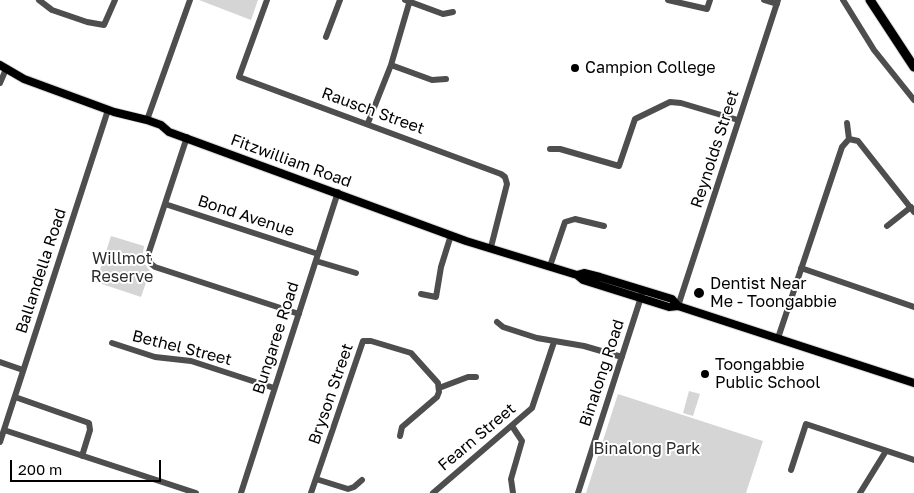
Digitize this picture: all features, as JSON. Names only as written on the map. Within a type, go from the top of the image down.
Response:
[{"type":"highway","points":[[870,0],[914,67]]},
{"type":"main road","name":"Fitzwilliam Road","points":[[3,67],[24,79],[108,110],[147,120],[169,132],[452,235],[578,275],[584,273],[600,277],[642,294],[672,299],[678,306],[914,383]]},
{"type":"street","points":[[39,0],[52,10],[87,22],[104,25],[114,0]]},
{"type":"street","points":[[147,120],[190,0]]},
{"type":"street","name":"Rausch Street","points":[[267,0],[239,77],[368,124],[504,177],[506,184],[491,247]]},
{"type":"street","points":[[326,37],[340,0]]},
{"type":"street","points":[[668,0],[708,9],[710,0]]},
{"type":"street","points":[[764,0],[777,2]]},
{"type":"street","points":[[844,0],[874,50],[914,100]]},
{"type":"street","points":[[368,124],[391,65],[408,1],[443,14],[452,12]]},
{"type":"street","name":"Reynolds Street","points":[[678,306],[777,2]]},
{"type":"street","points":[[391,65],[432,80],[446,79]]},
{"type":"street","points":[[0,83],[3,67]]},
{"type":"street","points":[[550,149],[560,149],[618,166],[635,119],[675,102],[738,120]]},
{"type":"street","name":"Ballandella Road","points":[[0,442],[108,110]]},
{"type":"street","points":[[778,338],[842,147],[849,139],[847,123]]},
{"type":"street","points":[[186,137],[149,252],[149,262],[152,265],[299,314]]},
{"type":"street","points":[[849,139],[858,141],[912,210],[887,226]]},
{"type":"street","name":"Bungaree Road","points":[[241,493],[338,192]]},
{"type":"street","name":"Bond Avenue","points":[[164,204],[318,254]]},
{"type":"street","points":[[550,266],[565,222],[575,219],[604,226]]},
{"type":"street","points":[[421,294],[436,297],[441,268],[452,235]]},
{"type":"street","points":[[316,261],[356,273]]},
{"type":"street","points":[[801,268],[914,306]]},
{"type":"street","name":"Binalong Road","points":[[578,493],[642,294]]},
{"type":"street","points":[[497,322],[503,327],[554,342],[584,346],[622,357]]},
{"type":"street","name":"Bryson Street","points":[[312,493],[363,342],[371,340],[411,353],[439,388]]},
{"type":"street","name":"Fearn Street","points":[[433,493],[526,415],[536,401],[554,342]]},
{"type":"street","name":"Bethel Street","points":[[112,343],[155,357],[191,361],[274,388]]},
{"type":"street","points":[[0,362],[23,370]]},
{"type":"street","points":[[400,436],[402,427],[437,397],[439,388],[468,377],[476,377]]},
{"type":"street","points":[[15,397],[89,423],[90,430],[82,456]]},
{"type":"street","points":[[791,470],[806,424],[914,460]]},
{"type":"street","points":[[512,426],[522,441],[511,479],[513,493]]},
{"type":"street","points":[[4,430],[196,493]]},
{"type":"street","points":[[860,493],[886,452]]},
{"type":"street","points":[[316,480],[348,489],[354,487],[362,480]]},
{"type":"green space","points":[[199,0],[258,0],[251,20]]},
{"type":"green space","name":"Willmot Reserve","points":[[111,236],[144,246],[142,260],[150,271],[141,297],[96,282]]},
{"type":"green space","points":[[689,391],[700,394],[693,416],[683,413]]},
{"type":"green space","name":"Binalong Park","points":[[618,394],[763,441],[746,493],[586,493]]},
{"type":"place","name":"Campion College","points":[[575,68]]},
{"type":"place","name":"Dentist Near Me - Toongabbie","points":[[699,293]]},
{"type":"place","name":"Toongabbie Public School","points":[[705,374]]}]
